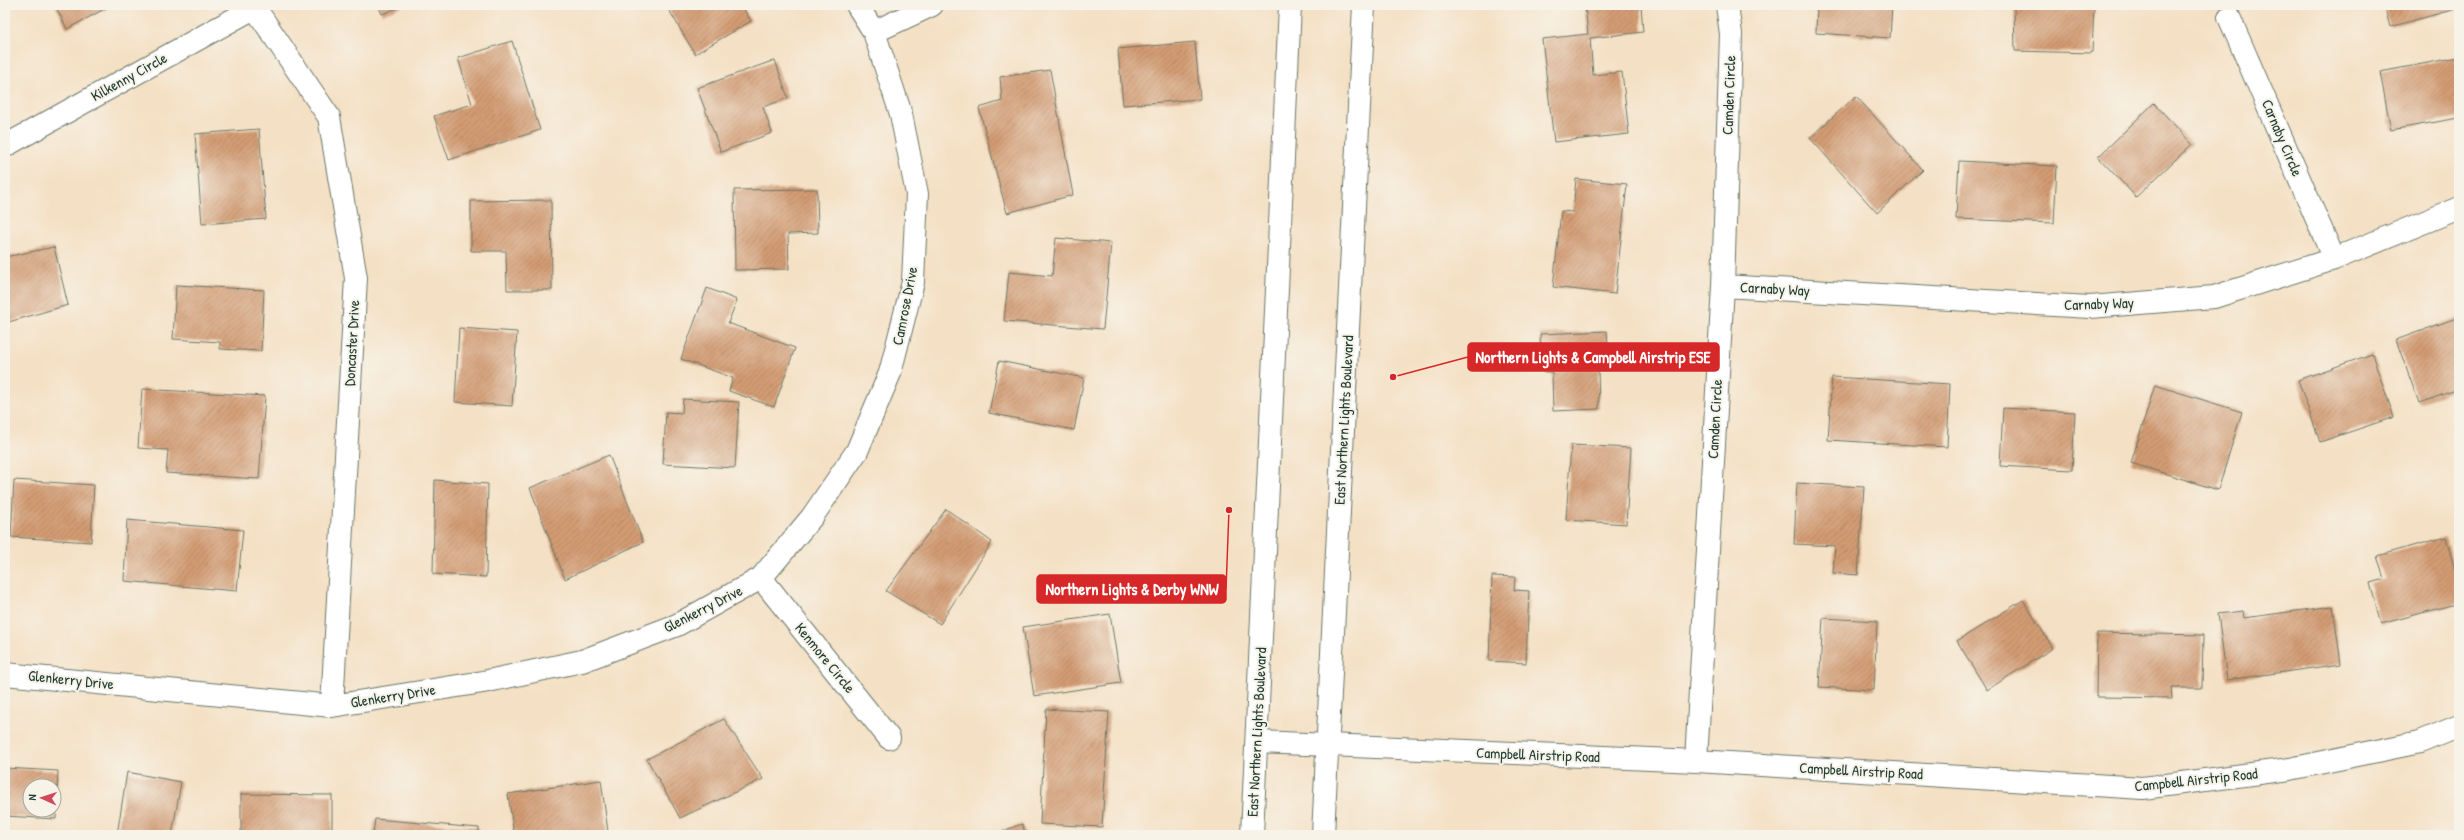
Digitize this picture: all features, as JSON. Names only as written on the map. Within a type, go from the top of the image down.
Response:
[{"type":"street","name":"Camrose Drive","points":[[762,578],[812,517],[857,451],[890,373],[912,282],[917,194],[901,114],[874,32],[857,5]]},
{"type":"street","points":[[874,32],[932,5]]},
{"type":"street","name":"East Northern Lights Boulevard","points":[[1252,835],[1290,5]]},
{"type":"street","name":"East Northern Lights Boulevard","points":[[1323,835],[1364,5]]},
{"type":"street","name":"Camden Circle","points":[[1696,761],[1723,286],[1731,34],[1727,5]]},
{"type":"street","name":"Kilkenny Circle","points":[[5,146],[253,7]]},
{"type":"street","name":"Doncaster Drive","points":[[253,7],[329,117],[356,278],[332,706]]},
{"type":"street","name":"Carnaby Circle","points":[[2229,17],[2334,259]]},
{"type":"street","name":"Carnaby Way","points":[[1723,286],[2090,307],[2214,297],[2334,259],[2459,208]]},
{"type":"street","name":"Glenkerry Drive","points":[[5,674],[332,706],[483,682],[582,662],[677,625],[762,578]]},
{"type":"street","name":"Kenmore Circle","points":[[762,578],[889,738]]},
{"type":"street","name":"Campbell Airstrip Road","points":[[1257,742],[1696,761],[2143,788],[2290,769],[2420,742],[2459,726]]},
{"type":"building","points":[[55,5],[112,5],[67,29]]},
{"type":"building","points":[[378,5],[405,5],[382,14]]},
{"type":"building","points":[[666,5],[741,5],[751,21],[695,54]]},
{"type":"building","points":[[1641,5],[1643,32],[1590,38],[1593,75],[1622,72],[1629,134],[1554,142],[1542,39],[1588,34],[1585,6]]},
{"type":"building","points":[[1817,5],[1892,5],[1890,38],[1816,33]]},
{"type":"building","points":[[2014,5],[2094,5],[2092,53],[2015,51]]},
{"type":"building","points":[[2384,5],[2459,5],[2459,8],[2390,27]]},
{"type":"building","points":[[512,41],[540,130],[449,160],[434,116],[472,104],[458,58]]},
{"type":"building","points":[[1195,42],[1200,99],[1123,105],[1118,49]]},
{"type":"building","points":[[2459,57],[2459,118],[2391,130],[2380,72]]},
{"type":"building","points":[[775,60],[788,98],[763,107],[772,133],[721,152],[697,88]]},
{"type":"building","points":[[1050,70],[1073,195],[1007,213],[979,108],[1002,101],[1000,77]]},
{"type":"building","points":[[1856,96],[1923,170],[1877,213],[1810,138]]},
{"type":"building","points":[[2154,103],[2192,144],[2136,197],[2098,157]]},
{"type":"building","points":[[259,129],[266,219],[202,224],[195,134]]},
{"type":"building","points":[[1959,161],[2057,166],[2054,223],[1956,219]]},
{"type":"building","points":[[1576,179],[1627,184],[1615,294],[1553,287],[1561,211],[1573,212]]},
{"type":"building","points":[[817,189],[818,233],[788,234],[789,269],[735,270],[734,190]]},
{"type":"building","points":[[551,200],[552,290],[507,290],[506,251],[471,251],[471,201]]},
{"type":"building","points":[[1056,238],[1111,243],[1103,329],[1004,321],[1009,272],[1052,276]]},
{"type":"building","points":[[54,247],[68,305],[5,323],[5,257]]},
{"type":"building","points":[[176,285],[264,290],[261,351],[220,349],[220,342],[173,339]]},
{"type":"building","points":[[707,288],[737,300],[728,323],[795,348],[774,407],[729,391],[733,378],[681,359]]},
{"type":"building","points":[[2459,317],[2459,389],[2419,403],[2396,340]]},
{"type":"building","points":[[459,328],[517,332],[512,406],[455,402]]},
{"type":"building","points":[[1607,331],[1609,366],[1598,367],[1599,409],[1553,411],[1552,372],[1542,372],[1540,334]]},
{"type":"building","points":[[2372,354],[2394,417],[2320,442],[2298,380]]},
{"type":"building","points":[[999,361],[1084,378],[1074,430],[989,413]]},
{"type":"building","points":[[1832,377],[1950,384],[1947,447],[1828,440]]},
{"type":"building","points":[[2155,385],[2242,412],[2218,490],[2131,463]]},
{"type":"building","points":[[142,389],[265,396],[259,479],[166,473],[168,450],[138,448]]},
{"type":"building","points":[[683,399],[739,402],[735,468],[663,464],[666,412],[682,413]]},
{"type":"building","points":[[2003,408],[2075,412],[2072,470],[2000,466]]},
{"type":"building","points":[[1571,445],[1631,448],[1626,524],[1566,520]]},
{"type":"building","points":[[609,455],[643,542],[565,579],[530,488]]},
{"type":"building","points":[[14,480],[94,485],[91,542],[11,537]]},
{"type":"building","points":[[435,480],[488,484],[486,577],[433,574]]},
{"type":"building","points":[[1797,483],[1864,487],[1858,575],[1833,573],[1835,546],[1794,544]]},
{"type":"building","points":[[946,509],[992,542],[940,624],[886,591]]},
{"type":"building","points":[[127,520],[243,530],[237,591],[124,581]]},
{"type":"building","points":[[2446,537],[2459,587],[2459,603],[2381,624],[2370,583],[2384,579],[2377,556]]},
{"type":"building","points":[[1492,576],[1515,577],[1514,590],[1529,591],[1526,663],[1489,661]]},
{"type":"building","points":[[2023,600],[2053,648],[1987,690],[1957,641]]},
{"type":"building","points":[[2333,606],[2341,664],[2227,680],[2218,614],[2243,611],[2244,618]]},
{"type":"building","points":[[1110,614],[1121,683],[1034,696],[1023,627]]},
{"type":"building","points":[[1823,618],[1877,621],[1874,690],[1819,687]]},
{"type":"building","points":[[2097,633],[2203,635],[2202,688],[2171,688],[2172,698],[2096,697]]},
{"type":"building","points":[[1046,709],[1109,712],[1102,827],[1040,824]]},
{"type":"building","points":[[724,719],[763,779],[680,818],[647,759]]},
{"type":"building","points":[[5,768],[58,771],[58,778],[22,778],[22,817],[5,816]]},
{"type":"building","points":[[127,772],[181,782],[172,835],[117,835]]},
{"type":"building","points":[[601,780],[608,832],[589,835],[514,835],[508,794]]},
{"type":"building","points":[[241,794],[332,795],[332,835],[241,835]]},
{"type":"building","points":[[375,819],[479,828],[479,835],[373,835]]},
{"type":"building","points":[[1022,824],[1026,835],[992,835]]},
{"type":"place","name":"Northern Lights & Campbell Airstrip ESE","points":[[1393,377]]},
{"type":"place","name":"Northern Lights & Derby WNW","points":[[1229,510]]}]
